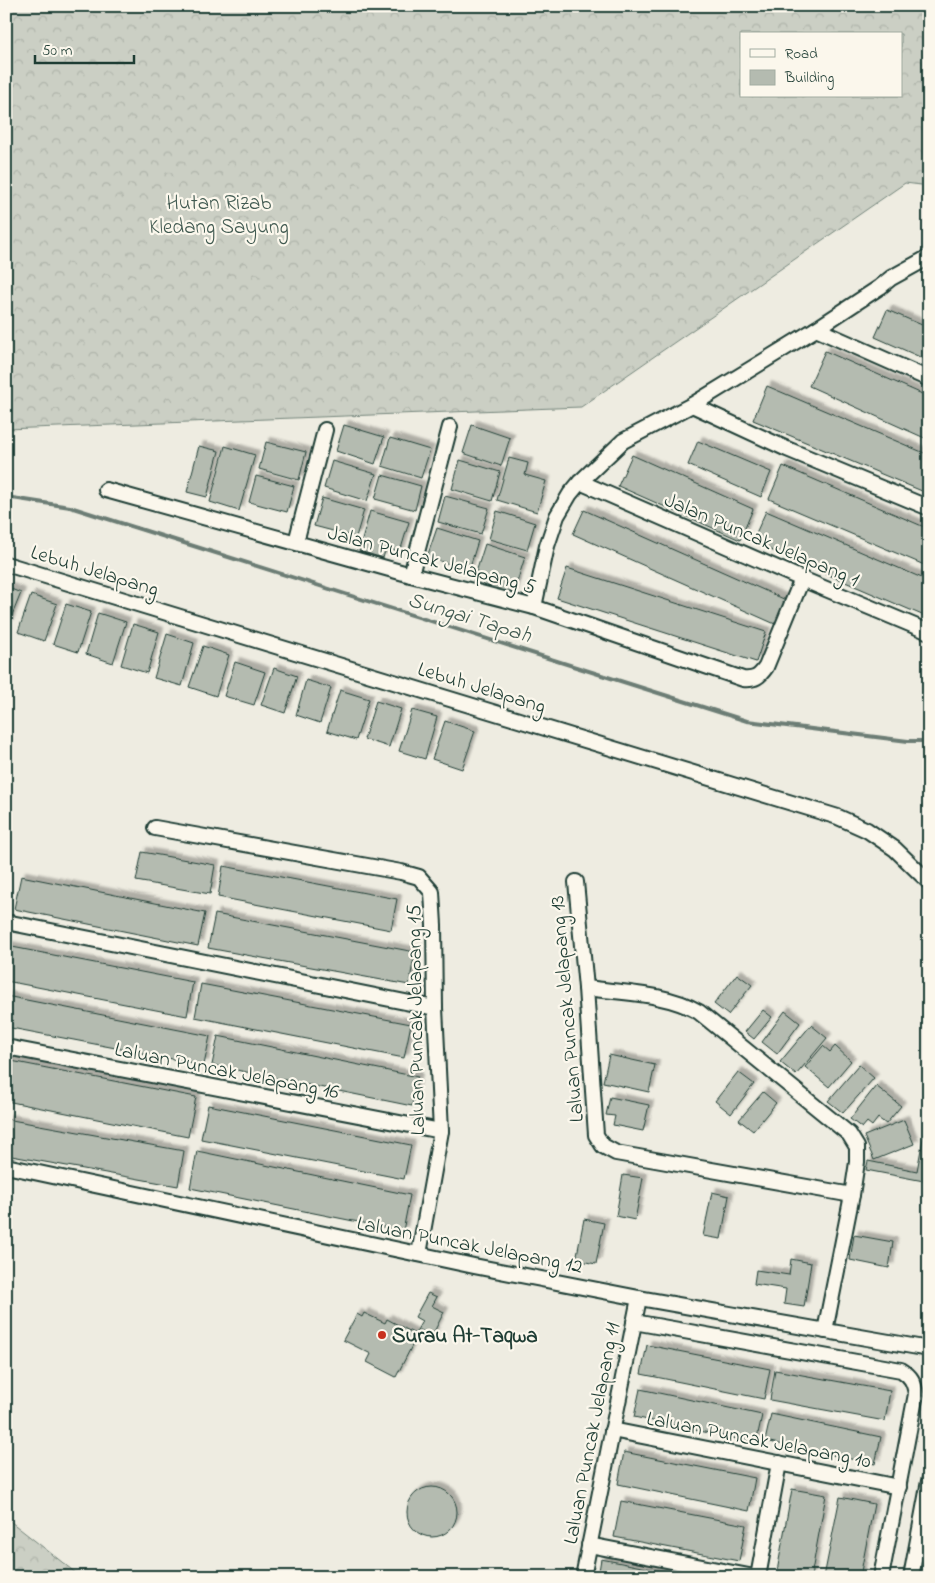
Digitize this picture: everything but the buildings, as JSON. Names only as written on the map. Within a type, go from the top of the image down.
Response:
[{"type":"street","points":[[534,607],[547,546],[557,516],[570,494],[580,482],[623,441],[692,405],[816,329],[891,278],[929,257]]},
{"type":"street","points":[[816,329],[929,379]]},
{"type":"street","points":[[692,405],[787,449],[929,508]]},
{"type":"street","points":[[411,575],[450,427]]},
{"type":"street","points":[[296,542],[325,430]]},
{"type":"street","name":"Jalan Puncak Jelapang 1","points":[[580,482],[929,632]]},
{"type":"street","name":"Jalan Puncak Jelapang 5","points":[[106,490],[411,575],[534,607],[743,679],[754,680],[761,675],[766,667],[802,579]]},
{"type":"street","name":"Lebuh Jelapang","points":[[6,564],[838,817],[867,830],[895,849],[929,882]]},
{"type":"street","name":"Laluan Puncak Jelapang 15","points":[[155,828],[401,872],[419,878],[432,892],[441,1131],[419,1254]]},
{"type":"street","name":"Laluan Puncak Jelapang 13","points":[[576,882],[586,988],[596,1135],[603,1146],[616,1153],[852,1195]]},
{"type":"street","points":[[6,922],[435,1008]]},
{"type":"street","points":[[586,988],[669,1000],[699,1012],[848,1134],[857,1147],[852,1195],[824,1331]]},
{"type":"street","name":"Laluan Puncak Jelapang 16","points":[[6,1047],[441,1131]]},
{"type":"street","name":"Laluan Puncak Jelapang 12","points":[[6,1166],[419,1254],[639,1298],[929,1349]]},
{"type":"street","name":"Laluan Puncak Jelapang 11","points":[[583,1577],[639,1298]]},
{"type":"street","points":[[634,1322],[901,1370],[910,1375],[916,1394],[881,1577]]},
{"type":"street","name":"Laluan Puncak Jelapang 10","points":[[612,1430],[899,1487]]},
{"type":"street","points":[[758,1577],[779,1463]]},
{"type":"street","points":[[911,1577],[929,1481]]},
{"type":"street","points":[[589,1545],[754,1577]]},
{"type":"green space","name":"Hutan Rizab Kledang Sayung","points":[[6,6],[929,6],[929,186],[905,183],[581,407],[6,429]]},
{"type":"green space","points":[[6,1518],[81,1577],[6,1577]]},
{"type":"waterway","name":"Sungai Tapah","points":[[6,497],[70,507],[747,721],[908,741],[929,741]]},
{"type":"place","name":"Surau At-Taqwa","points":[[382,1335]]}]
